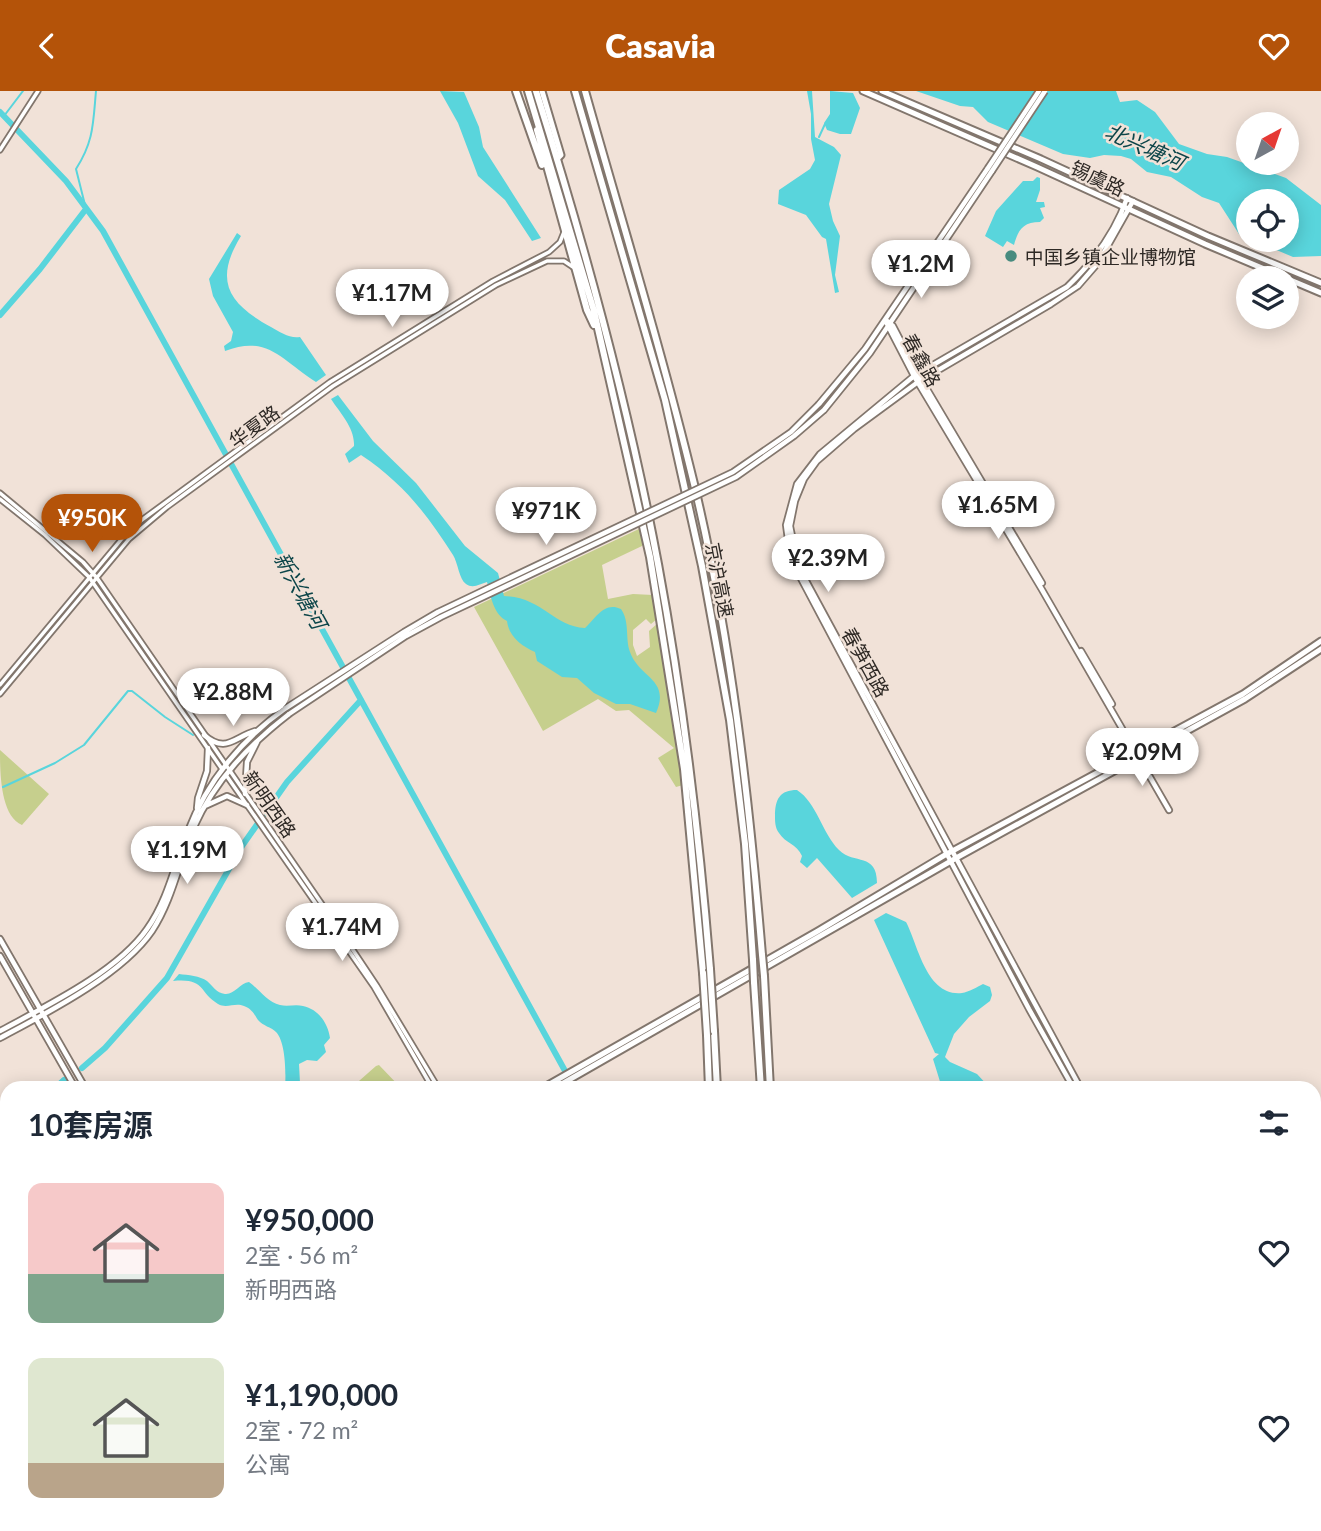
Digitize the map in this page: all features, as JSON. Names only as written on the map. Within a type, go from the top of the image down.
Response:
[{"type":"highway","points":[[518,91],[552,189]]},
{"type":"highway","points":[[528,91],[601,341],[650,557],[684,769],[714,1031],[716,1081]]},
{"type":"highway","points":[[536,91],[605,326],[658,563],[688,748],[702,870],[709,1081]]},
{"type":"highway","name":"京沪高速","points":[[575,91],[665,400],[702,566],[735,761],[747,856],[760,1081]]},
{"type":"highway","name":"京沪高速","points":[[585,91],[651,322],[697,498],[718,604],[738,729],[764,976],[770,1081]]},
{"type":"highway","points":[[539,125],[537,131],[564,232],[587,310],[601,341]]},
{"type":"main road","points":[[542,91],[561,155],[557,159]]},
{"type":"main road","name":"锡虞路","points":[[863,91],[1321,293]]},
{"type":"main road","name":"锡虞路","points":[[882,91],[1321,283]]},
{"type":"main road","points":[[42,1012],[107,968],[127,952],[148,929],[163,899],[204,795],[256,731],[441,617],[736,477],[794,436],[824,410],[849,381],[1039,91]]},
{"type":"main road","points":[[990,169],[1045,91]]},
{"type":"main road","name":"春笋西路","points":[[1069,1081],[798,573],[789,547],[786,525],[797,485],[830,444],[918,378],[1067,286],[1088,266],[1130,200]]},
{"type":"main road","points":[[0,1031],[42,1012],[109,972],[130,955],[151,931],[167,901],[204,806],[225,770],[287,711],[438,612],[733,472],[791,432],[844,377],[888,323]]},
{"type":"main road","name":"春鑫路","points":[[888,323],[1105,691],[1169,810]]},
{"type":"main road","name":"春笋西路","points":[[918,378],[817,461],[804,479],[795,501],[790,526],[798,566],[958,857],[1077,1081]]},
{"type":"main road","points":[[567,1081],[1243,694],[1321,641]]},
{"type":"main road","points":[[555,1081],[806,938],[953,850],[1245,699],[1321,649]]},
{"type":"main road","points":[[204,735],[222,744],[256,731]]},
{"type":"main road","points":[[245,794],[247,762],[264,733]]},
{"type":"main road","points":[[197,811],[207,771],[208,748]]},
{"type":"main road","points":[[204,806],[227,796],[247,805]]},
{"type":"main road","points":[[0,939],[81,1081]]},
{"type":"main road","points":[[0,956],[71,1081]]},
{"type":"main road","points":[[1020,993],[1028,989]]},
{"type":"main road","points":[[0,1038],[34,1016]]},
{"type":"street","points":[[0,150],[37,93]]},
{"type":"street","name":"华夏路","points":[[0,694],[129,539],[143,526],[330,381],[493,281],[549,252],[560,242],[564,232]]},
{"type":"street","name":"华夏路","points":[[0,685],[139,521],[220,461],[239,451],[333,386],[496,285],[547,261],[564,261],[576,271]]},
{"type":"street","name":"新明西路","points":[[0,493],[37,522],[91,575],[93,583],[208,748],[245,794],[377,986],[434,1081]]},
{"type":"street","name":"新明西路","points":[[0,499],[97,578],[204,735],[247,805],[255,811]]},
{"type":"street","name":"新明西路","points":[[267,827],[374,987],[428,1081]]},
{"type":"green space","points":[[641,528],[644,543],[642,546],[602,565],[608,599],[633,594],[653,595],[658,618],[651,624],[646,619],[633,630],[633,645],[637,656],[650,647],[649,631],[658,623],[683,785],[676,787],[658,758],[674,748],[629,710],[616,711],[598,699],[543,731],[474,607]]},
{"type":"green space","points":[[0,750],[49,794],[22,825],[15,820],[5,803]]},
{"type":"green space","points":[[379,1065],[394,1081],[359,1081]]},
{"type":"water","points":[[440,91],[464,92],[479,127],[483,147],[541,238],[532,241],[505,200],[478,176],[458,123]]},
{"type":"water","points":[[807,91],[812,91],[815,137],[834,147],[841,155],[829,204],[840,236],[835,275],[839,292],[835,293],[826,239],[806,215],[778,204],[779,190],[810,169],[815,160]]},
{"type":"water","points":[[830,91],[853,93],[860,108],[851,134],[827,130],[824,123],[830,114]]},
{"type":"water","name":"北兴塘河","points":[[916,91],[1116,91],[1120,102],[1137,100],[1155,112],[1179,144],[1236,160],[1236,175],[1278,175],[1286,178],[1321,205],[1321,256],[1293,257],[1281,252],[1299,252],[1299,189],[1236,189],[1236,229],[1219,203],[1202,197],[1171,177],[1147,172],[1131,159],[1121,156],[1090,158],[1063,154],[988,122],[973,107],[960,106]]},
{"type":"water","points":[[1037,177],[1040,178],[1040,190],[1036,202],[1044,202],[1045,207],[1040,208],[1044,218],[1022,228],[1014,245],[1007,241],[1003,247],[985,236],[996,211],[1023,181],[1033,181]]},
{"type":"water","points":[[237,233],[241,236],[228,265],[229,289],[244,309],[256,318],[285,335],[300,337],[326,375],[316,382],[284,358],[264,348],[240,347],[225,351],[224,346],[231,341],[233,332],[213,296],[209,279]]},
{"type":"water","points":[[338,395],[373,441],[416,483],[465,546],[498,573],[504,596],[528,601],[564,622],[585,628],[605,609],[621,609],[634,661],[660,693],[656,713],[630,704],[616,704],[594,693],[577,678],[562,677],[537,661],[535,652],[525,647],[510,632],[507,621],[502,618],[491,599],[487,582],[471,586],[464,582],[455,558],[443,540],[401,488],[361,455],[349,463],[345,454],[354,446],[354,439],[331,399]]},
{"type":"water","points":[[797,790],[810,802],[839,850],[873,867],[877,883],[852,898],[817,858],[807,868],[800,862],[800,852],[782,836],[775,820],[776,805],[780,797],[786,792]]},
{"type":"water","points":[[886,913],[906,922],[925,967],[940,987],[950,992],[962,993],[983,984],[990,987],[990,1001],[969,1017],[954,1034],[945,1057],[977,1074],[984,1081],[940,1081],[933,1059],[939,1054],[935,1053],[874,920]]},
{"type":"water","points":[[179,974],[194,976],[204,979],[217,991],[225,994],[249,982],[275,1003],[283,1006],[300,1005],[313,1010],[325,1022],[329,1032],[330,1038],[324,1045],[326,1052],[317,1061],[307,1060],[299,1064],[300,1081],[285,1081],[284,1051],[276,1032],[260,1022],[247,1007],[218,1004],[196,984],[173,981]]},
{"type":"waterway","points":[[4,116],[23,91]]},
{"type":"waterway","points":[[86,209],[76,169],[89,140],[96,91]]},
{"type":"waterway","name":"新兴塘河","points":[[0,112],[66,181],[103,231],[571,1081]]},
{"type":"waterway","points":[[819,137],[825,124]]},
{"type":"waterway","points":[[0,315],[86,209]]},
{"type":"waterway","points":[[3,787],[55,763],[84,745],[128,691],[132,691],[193,735]]},
{"type":"waterway","points":[[82,1068],[105,1048],[167,978],[242,846],[287,782],[361,700]]},
{"type":"place","name":"中国乡镇企业博物馆","points":[[1011,256]]}]
